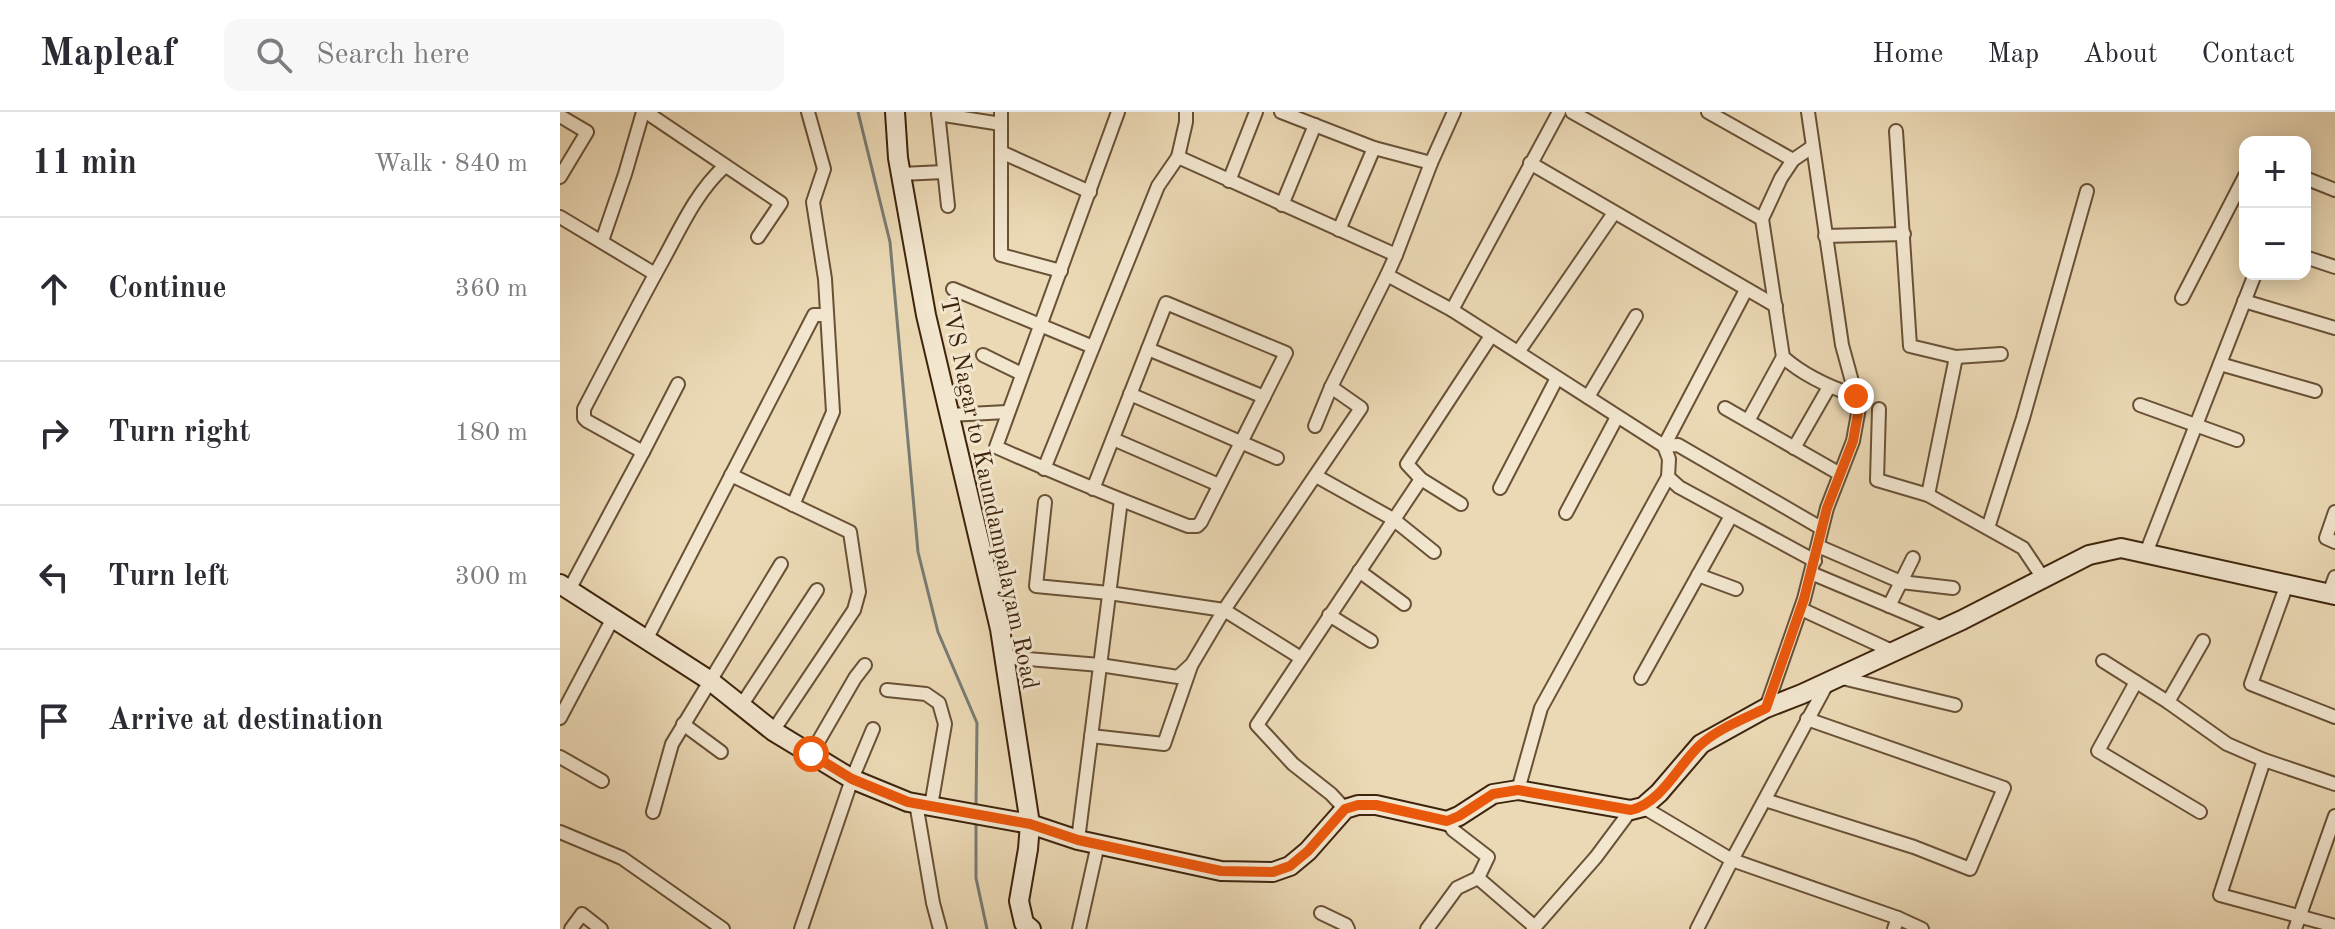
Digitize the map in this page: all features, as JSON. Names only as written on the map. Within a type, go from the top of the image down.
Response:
[{"type":"main road","name":"TVS Nagar to Kaundampalayam Road","points":[[895,112],[901,174],[926,315],[1005,657],[1030,824],[1019,901],[1024,923],[1031,929]]},
{"type":"main road","points":[[565,587],[709,680],[773,731],[852,779],[908,802],[1030,824],[1078,840],[1221,871],[1273,872],[1290,866],[1308,851],[1345,809],[1358,805],[1376,805],[1447,821],[1493,794],[1518,790],[1637,808],[1659,793],[1701,744],[1766,708],[1962,620],[2089,555],[2121,548],[2287,584],[2333,588]]},
{"type":"street","points":[[602,241],[645,112],[781,203],[758,237]]},
{"type":"street","points":[[793,505],[833,412],[825,279],[813,202],[824,169],[808,112]]},
{"type":"street","points":[[1093,489],[1166,303],[1286,353],[1197,526],[1188,526],[1093,489],[996,447],[1118,112]]},
{"type":"street","points":[[1044,469],[1158,186],[1178,157],[1186,112]]},
{"type":"street","points":[[1229,181],[1256,112]]},
{"type":"street","points":[[1281,112],[1374,148],[1431,163]]},
{"type":"street","points":[[1315,426],[1396,255],[1453,112]]},
{"type":"street","points":[[1452,310],[1559,112]]},
{"type":"street","points":[[1572,112],[1762,219]]},
{"type":"street","points":[[1766,708],[1801,609],[1821,528],[1853,441],[1859,408],[1842,345],[1808,112]]},
{"type":"street","points":[[948,206],[938,113],[1001,118],[1001,255],[1061,271]]},
{"type":"street","points":[[1713,113],[1793,160]]},
{"type":"street","points":[[560,116],[587,132],[560,177]]},
{"type":"street","points":[[1282,205],[1315,125]]},
{"type":"street","points":[[1896,131],[1910,346],[1956,357],[2001,354]]},
{"type":"street","points":[[1748,421],[1783,357],[1762,219],[1793,160],[1812,147]]},
{"type":"street","points":[[1339,230],[1374,148]]},
{"type":"street","points":[[1001,152],[1090,192]]},
{"type":"street","points":[[1178,157],[1396,255]]},
{"type":"street","points":[[1530,163],[1776,306]]},
{"type":"street","points":[[643,452],[587,421],[583,414],[692,205],[725,166]]},
{"type":"street","points":[[901,174],[944,172]]},
{"type":"street","points":[[2311,180],[2335,190]]},
{"type":"street","points":[[2182,298],[2239,188]]},
{"type":"street","points":[[1988,528],[2023,418],[2087,191]]},
{"type":"street","points":[[1519,351],[1614,213]]},
{"type":"street","points":[[560,217],[655,274]]},
{"type":"street","points":[[1825,236],[1904,234]]},
{"type":"street","points":[[2311,259],[2335,267]]},
{"type":"street","points":[[1387,275],[1519,351],[1664,446],[1678,445],[1821,528]]},
{"type":"street","points":[[2146,553],[2253,280]]},
{"type":"street","points":[[953,289],[1093,347]]},
{"type":"street","points":[[1518,790],[1541,708],[1668,477],[1669,459],[1664,446],[1746,290]]},
{"type":"street","points":[[2244,301],[2335,328]]},
{"type":"street","points":[[646,640],[814,315],[827,315]]},
{"type":"street","points":[[1588,397],[1636,316]]},
{"type":"street","points":[[1461,504],[1421,479],[1407,464],[1491,336]]},
{"type":"street","points":[[1148,349],[1264,397]]},
{"type":"street","points":[[983,355],[1022,374]]},
{"type":"street","points":[[1783,357],[1795,368],[1829,387],[1856,396]]},
{"type":"street","points":[[1928,495],[1956,357]]},
{"type":"street","points":[[2220,364],[2315,391]]},
{"type":"street","points":[[1500,488],[1557,378]]},
{"type":"street","points":[[565,587],[643,452],[678,384]]},
{"type":"street","points":[[1091,736],[1164,744],[1192,664],[1224,610],[1361,408],[1331,387]]},
{"type":"street","points":[[1794,448],[1829,387]]},
{"type":"street","points":[[1130,394],[1277,458]]},
{"type":"street","points":[[2140,405],[2237,440]]},
{"type":"street","points":[[1725,408],[1840,474]]},
{"type":"street","points":[[1879,409],[1877,480],[1928,495],[2023,548],[2043,578]]},
{"type":"street","points":[[949,415],[1007,412]]},
{"type":"street","points":[[1566,513],[1617,417]]},
{"type":"street","points":[[1113,439],[1219,485]]},
{"type":"street","points":[[731,475],[850,532],[859,592],[854,610],[773,731]]},
{"type":"street","points":[[1316,476],[1393,519],[1434,552]]},
{"type":"street","points":[[1668,477],[1679,487],[1813,567],[1889,606],[1942,628]]},
{"type":"street","points":[[1345,809],[1293,764],[1257,725],[1421,479]]},
{"type":"street","points":[[1078,840],[1121,500]]},
{"type":"street","points":[[1045,502],[1036,586],[1224,610],[1301,658]]},
{"type":"street","points":[[2335,512],[2326,538],[2335,542]]},
{"type":"street","points":[[1641,678],[1731,516]]},
{"type":"street","points":[[1818,546],[1901,582],[1953,588]]},
{"type":"street","points":[[1889,606],[1913,558]]},
{"type":"street","points":[[653,812],[672,744],[781,564]]},
{"type":"street","points":[[1359,571],[1404,604]]},
{"type":"street","points":[[1698,575],[1736,589]]},
{"type":"street","points":[[2287,584],[2251,684],[2335,717]]},
{"type":"street","points":[[741,706],[817,590]]},
{"type":"street","points":[[1801,609],[1892,651]]},
{"type":"street","points":[[1329,615],[1371,641]]},
{"type":"street","points":[[560,718],[613,618]]},
{"type":"street","points":[[2168,702],[2203,641]]},
{"type":"street","points":[[1005,657],[1100,665],[1178,677],[1192,664]]},
{"type":"street","points":[[2103,661],[2227,744],[2335,784]]},
{"type":"street","points":[[811,754],[865,665]]},
{"type":"street","points":[[1697,929],[1807,719],[1833,680],[1955,705]]},
{"type":"street","points":[[2136,682],[2098,751],[2200,812]]},
{"type":"street","points":[[887,690],[926,694],[939,703],[945,724],[931,806],[933,903],[940,929]]},
{"type":"street","points":[[1765,800],[1914,847],[1970,869],[2004,788],[1807,719]]},
{"type":"street","points":[[683,724],[721,752]]},
{"type":"street","points":[[801,929],[852,779],[873,729]]},
{"type":"street","points":[[560,757],[602,781]]},
{"type":"street","points":[[2264,760],[2220,895],[2335,926]]},
{"type":"street","points":[[1478,878],[1534,928],[1637,808],[1732,860],[1896,924],[1922,929]]},
{"type":"street","points":[[2295,929],[2329,856],[2335,816]]},
{"type":"street","points":[[1427,929],[1457,888],[1478,878],[1488,857],[1453,830],[1447,821]]},
{"type":"street","points":[[560,832],[622,858],[723,929]]},
{"type":"street","points":[[1079,929],[1098,844]]},
{"type":"street","points":[[1321,913],[1346,925],[1348,929]]},
{"type":"street","points":[[571,929],[582,914],[601,929]]},
{"type":"waterway","points":[[858,112],[890,242],[918,552],[938,632],[977,723],[976,806]]},
{"type":"waterway","points":[[976,822],[976,878],[987,929]]},
{"type":"route","points":[[811,754],[852,779],[908,802],[1030,824],[1078,840],[1221,871],[1273,872],[1290,866],[1308,851],[1345,809],[1358,805],[1376,805],[1447,821],[1493,794],[1518,790],[1631,810],[1643,807],[1701,744],[1766,708],[1804,599],[1827,508],[1853,441],[1859,408],[1856,396]]}]
